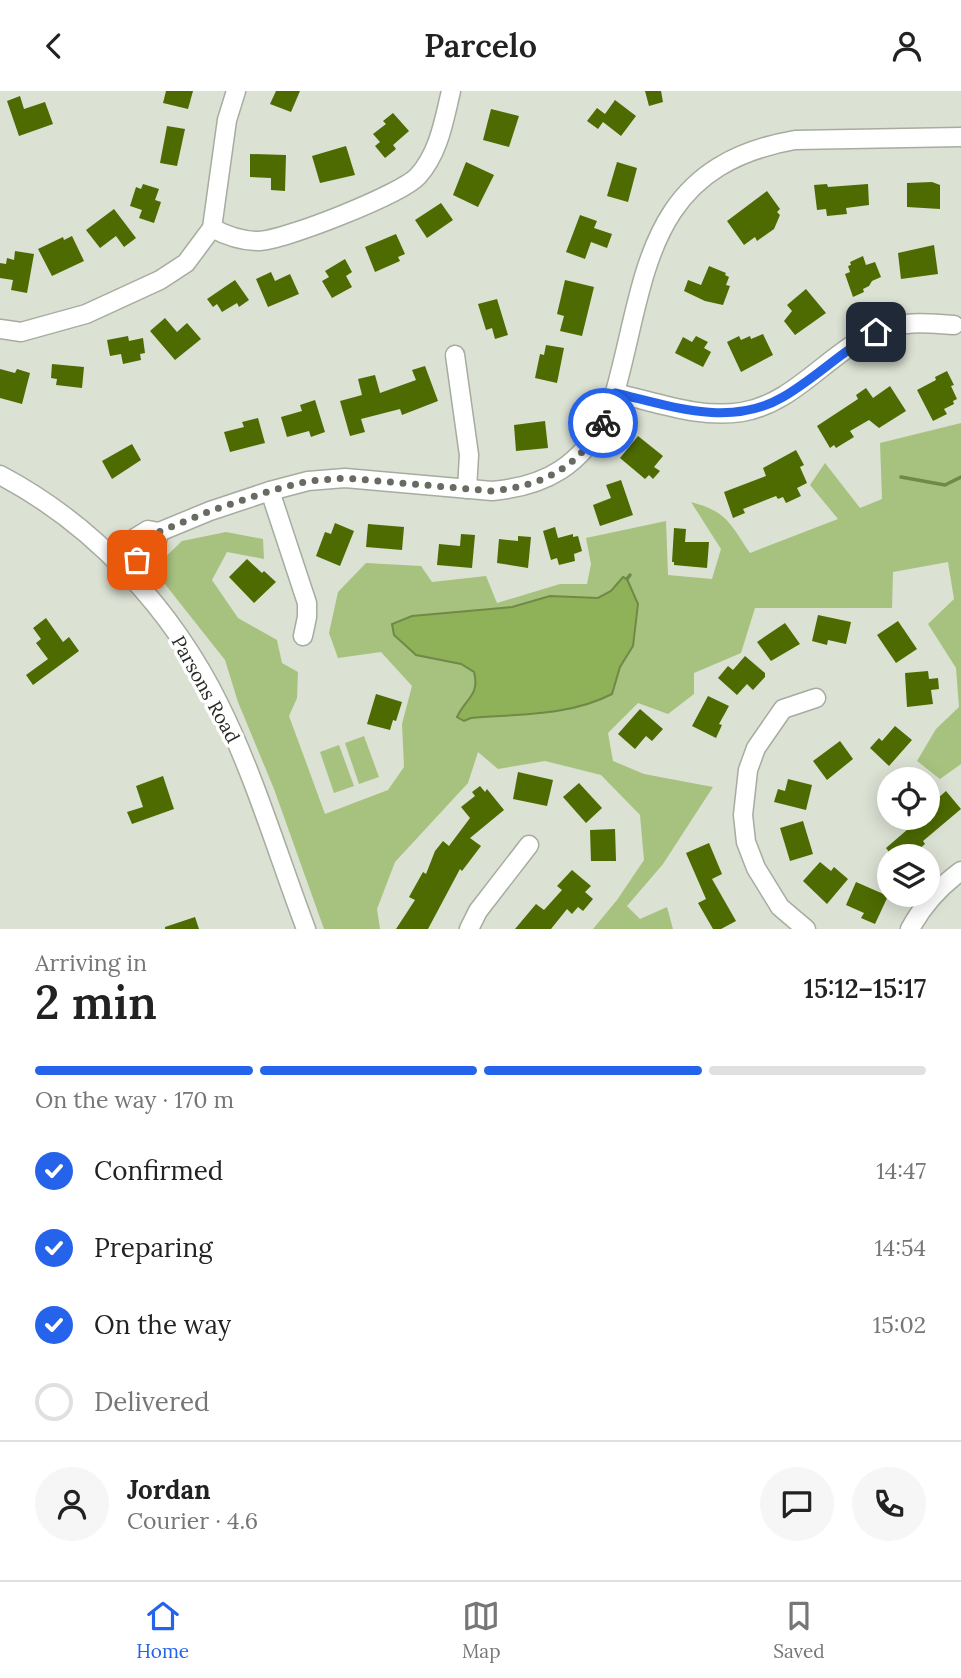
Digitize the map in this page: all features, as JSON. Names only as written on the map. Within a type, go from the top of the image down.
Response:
[{"type":"street","points":[[0,329],[21,332],[86,314],[160,280],[186,263],[212,228],[227,120],[236,91]]},
{"type":"street","points":[[212,228],[225,235],[258,241],[287,235],[337,217],[394,191],[417,177],[429,158],[440,137],[451,91]]},
{"type":"street","points":[[118,561],[133,564],[157,541],[159,532],[210,511],[308,481],[345,478],[492,491],[516,489],[561,471],[580,456],[596,437],[608,416],[645,270],[655,241],[679,202],[715,169],[753,149],[795,139],[961,137]]},
{"type":"street","points":[[615,393],[703,413],[745,411],[784,396],[853,345],[876,332],[912,323],[954,325]]},
{"type":"street","points":[[455,355],[470,455],[467,489]]},
{"type":"street","name":"Parsons Road","points":[[0,475],[45,502],[118,561],[173,628],[220,706],[242,757],[306,929]]},
{"type":"street","points":[[270,491],[307,603],[303,636]]},
{"type":"street","points":[[806,929],[780,907],[756,867],[746,842],[743,815],[748,770],[756,748],[783,709],[816,698]]},
{"type":"street","points":[[469,929],[478,911],[528,845]]},
{"type":"street","points":[[910,929],[919,912],[941,885],[961,871]]},
{"type":"shaded area","points":[[961,423],[961,764],[940,779],[940,767],[925,767],[917,761],[936,729],[959,707],[956,668],[928,624],[954,599],[948,562],[893,572],[892,608],[755,608],[741,653],[694,673],[694,694],[668,714],[638,703],[608,733],[613,761],[644,774],[713,787],[663,864],[627,906],[640,919],[667,907],[673,929],[593,929],[644,860],[640,815],[601,775],[545,761],[498,769],[478,752],[468,783],[395,862],[377,909],[380,929],[324,929],[274,789],[238,702],[225,660],[153,569],[182,541],[226,532],[263,539],[264,559],[227,552],[212,580],[238,618],[277,640],[282,663],[298,672],[297,698],[289,716],[325,814],[388,790],[404,767],[402,724],[412,686],[381,652],[338,658],[329,633],[338,592],[366,563],[421,566],[432,582],[486,576],[497,603],[560,584],[587,584],[591,564],[586,538],[666,521],[668,575],[712,579],[721,549],[691,502],[713,510],[727,520],[750,553],[838,519],[810,485],[825,463],[860,508],[882,499],[880,443]]},
{"type":"shaded area","points":[[623,577],[627,579],[638,604],[633,646],[620,667],[612,694],[579,706],[543,713],[471,718],[464,721],[457,717],[474,691],[474,672],[461,664],[416,655],[394,635],[392,624],[412,616],[512,607],[550,596],[598,598],[611,591]]},
{"type":"shaded area","points":[[364,736],[379,777],[359,784],[345,743]]},
{"type":"shaded area","points":[[339,745],[354,786],[334,793],[320,752]]},
{"type":"building","points":[[166,91],[193,91],[188,109],[163,103]]},
{"type":"building","points":[[276,91],[300,91],[291,112],[270,104]]},
{"type":"building","points":[[645,91],[661,91],[663,102],[649,106]]},
{"type":"building","points":[[20,96],[24,109],[45,102],[53,124],[19,136],[7,101]]},
{"type":"building","points":[[615,100],[636,116],[621,136],[603,122],[598,129],[587,121],[597,108],[605,114]]},
{"type":"building","points":[[491,109],[519,116],[509,147],[483,140]]},
{"type":"building","points":[[393,113],[409,131],[393,145],[396,149],[385,158],[375,146],[380,142],[373,134],[386,124],[383,121]]},
{"type":"building","points":[[167,126],[185,129],[177,166],[160,163]]},
{"type":"building","points":[[346,146],[355,175],[320,183],[312,156]]},
{"type":"building","points":[[250,154],[286,155],[285,191],[271,190],[271,178],[250,177]]},
{"type":"building","points":[[466,162],[494,175],[478,207],[453,195]]},
{"type":"building","points":[[617,162],[637,168],[628,202],[607,196]]},
{"type":"building","points":[[932,182],[940,185],[940,209],[907,207],[907,183]]},
{"type":"building","points":[[143,184],[159,189],[155,200],[161,202],[154,223],[139,218],[142,210],[130,206],[136,187],[141,189]]},
{"type":"building","points":[[827,184],[828,187],[868,184],[869,205],[846,208],[847,214],[827,216],[826,209],[817,210],[814,185]]},
{"type":"building","points":[[767,191],[780,209],[777,212],[780,215],[774,229],[757,241],[755,237],[744,245],[727,221]]},
{"type":"building","points":[[441,203],[453,220],[427,238],[415,220]]},
{"type":"building","points":[[114,209],[136,238],[124,247],[116,236],[100,248],[86,230]]},
{"type":"building","points":[[580,215],[597,221],[594,228],[612,234],[607,248],[591,242],[585,259],[566,252]]},
{"type":"building","points":[[396,234],[405,254],[398,257],[400,261],[375,272],[365,247]]},
{"type":"building","points":[[72,236],[84,261],[52,276],[38,249],[63,237],[64,240]]},
{"type":"building","points":[[934,245],[938,274],[901,279],[898,253]]},
{"type":"building","points":[[15,251],[34,254],[27,293],[11,290],[13,280],[0,278],[0,263],[6,264],[7,258],[14,260]]},
{"type":"building","points":[[863,256],[866,265],[875,262],[881,277],[872,281],[863,289],[864,292],[853,297],[845,274],[850,272],[850,262]]},
{"type":"building","points":[[345,259],[352,272],[346,276],[352,287],[332,298],[322,281],[329,277],[325,271]]},
{"type":"building","points":[[709,266],[729,277],[726,285],[730,286],[723,305],[705,301],[684,291],[688,280],[701,285]]},
{"type":"building","points":[[271,272],[275,281],[290,274],[299,294],[268,307],[256,279]]},
{"type":"building","points":[[235,280],[249,300],[239,307],[237,303],[222,312],[217,304],[213,307],[207,299]]},
{"type":"building","points":[[565,280],[594,287],[582,336],[560,331],[564,316],[557,314]]},
{"type":"building","points":[[806,289],[826,313],[795,335],[784,321],[792,311],[787,305]]},
{"type":"building","points":[[497,299],[508,335],[495,339],[492,328],[486,330],[478,304]]},
{"type":"building","points":[[165,318],[177,332],[187,323],[201,339],[175,360],[150,331]]},
{"type":"building","points":[[763,334],[773,355],[741,372],[727,342],[739,336],[741,340]]},
{"type":"building","points":[[128,336],[129,341],[143,338],[145,353],[140,354],[141,360],[123,364],[121,354],[110,356],[107,340]]},
{"type":"building","points":[[696,336],[708,342],[704,348],[711,352],[703,367],[675,353],[683,337],[692,342]]},
{"type":"building","points":[[546,345],[564,348],[557,383],[535,378],[540,354],[544,355]]},
{"type":"building","points":[[52,364],[84,367],[82,388],[56,385],[57,379],[51,378]]},
{"type":"building","points":[[425,366],[438,401],[402,415],[400,409],[361,419],[365,432],[350,436],[340,401],[362,395],[358,379],[375,375],[380,393],[416,380],[412,370]]},
{"type":"building","points":[[0,369],[15,373],[17,369],[30,373],[22,404],[0,398]]},
{"type":"building","points":[[947,371],[957,399],[953,401],[954,404],[944,409],[947,414],[933,421],[917,390]]},
{"type":"building","points":[[890,386],[906,411],[879,428],[869,420],[850,431],[854,437],[836,448],[834,445],[830,448],[817,426],[858,399],[856,395],[866,388],[873,398]]},
{"type":"building","points":[[315,400],[325,432],[311,437],[309,431],[287,437],[281,417],[302,411],[300,405]]},
{"type":"building","points":[[258,418],[265,443],[230,452],[224,432],[244,427],[242,422]]},
{"type":"building","points":[[545,421],[548,448],[516,451],[514,425]]},
{"type":"building","points":[[638,436],[663,456],[654,467],[660,471],[653,479],[649,475],[645,479],[620,458]]},
{"type":"building","points":[[132,444],[141,460],[112,479],[102,461]]},
{"type":"building","points":[[796,450],[804,465],[800,467],[807,483],[797,488],[801,496],[786,503],[783,497],[778,499],[776,496],[743,509],[745,513],[733,518],[724,492],[766,476],[763,468]]},
{"type":"building","points":[[621,480],[633,515],[600,526],[593,505],[611,498],[606,485]]},
{"type":"building","points":[[335,523],[354,531],[340,566],[316,556],[325,532],[331,534]]},
{"type":"building","points":[[368,524],[404,527],[402,550],[366,547]]},
{"type":"building","points":[[555,527],[558,538],[573,534],[573,537],[578,536],[582,551],[574,554],[575,561],[559,565],[557,558],[551,560],[543,531]]},
{"type":"building","points":[[674,528],[686,529],[685,542],[709,542],[707,568],[674,565]]},
{"type":"building","points":[[461,534],[475,535],[472,568],[437,565],[439,544],[460,546]]},
{"type":"building","points":[[518,536],[531,537],[528,568],[497,563],[499,539],[518,541]]},
{"type":"building","points":[[247,559],[276,582],[254,603],[229,577]]},
{"type":"building","points":[[818,615],[851,622],[846,644],[828,640],[827,645],[812,641]]},
{"type":"building","points":[[46,618],[63,642],[69,637],[79,651],[33,685],[26,675],[48,659],[36,643],[41,639],[33,628]]},
{"type":"building","points":[[898,621],[917,649],[896,663],[877,635]]},
{"type":"building","points":[[785,623],[800,644],[771,661],[757,642]]},
{"type":"building","points":[[745,656],[765,673],[765,677],[753,690],[747,684],[737,695],[718,678],[728,666],[733,670]]},
{"type":"building","points":[[928,671],[929,679],[938,678],[939,689],[931,690],[933,704],[907,707],[905,673]]},
{"type":"building","points":[[376,694],[402,702],[390,730],[367,724]]},
{"type":"building","points":[[708,696],[729,706],[719,724],[722,725],[716,738],[692,726]]},
{"type":"building","points":[[640,709],[663,729],[652,741],[646,736],[635,749],[618,734]]},
{"type":"building","points":[[895,726],[912,740],[889,766],[870,748],[879,738],[882,741]]},
{"type":"building","points":[[840,741],[853,759],[827,780],[813,761]]},
{"type":"building","points":[[518,772],[553,780],[547,806],[513,799]]},
{"type":"building","points":[[163,776],[174,809],[132,824],[127,812],[143,807],[136,786]]},
{"type":"building","points":[[788,779],[812,785],[806,810],[774,802],[778,789],[785,791]]},
{"type":"building","points":[[579,783],[602,808],[586,823],[563,797]]},
{"type":"building","points":[[480,786],[485,792],[487,789],[504,810],[470,838],[481,846],[462,871],[460,869],[428,929],[396,929],[415,900],[409,897],[423,872],[426,874],[435,851],[443,841],[449,846],[470,818],[461,807],[475,796],[472,792]]},
{"type":"building","points":[[946,791],[961,809],[940,827],[940,796]]},
{"type":"building","points":[[803,821],[813,854],[790,861],[780,828]]},
{"type":"building","points":[[615,829],[616,861],[591,861],[590,830]]},
{"type":"building","points":[[907,830],[936,830],[923,841],[925,844],[891,844]]},
{"type":"building","points":[[709,843],[722,874],[712,879],[736,921],[721,929],[713,929],[698,903],[706,899],[686,853]]},
{"type":"building","points":[[820,862],[831,871],[834,867],[848,879],[827,904],[803,881]]},
{"type":"building","points":[[572,870],[591,886],[585,892],[593,899],[583,911],[578,907],[572,914],[567,909],[551,929],[515,929],[536,904],[544,910],[562,890],[557,886]]},
{"type":"building","points":[[856,882],[877,891],[877,907],[883,907],[875,924],[861,918],[864,913],[846,905]]},
{"type":"building","points":[[195,917],[199,929],[165,929],[165,927]]},
{"type":"waterway","points":[[901,477],[945,485],[961,477]]},
{"type":"waterway","points":[[627,579],[630,575]]},
{"type":"way so far","points":[[137,560],[157,541],[159,532],[210,511],[308,481],[345,478],[492,491],[516,489],[561,471],[580,456],[596,437],[603,423]]},
{"type":"route","points":[[603,423],[615,393],[703,413],[724,414],[765,405],[784,396],[853,345],[876,332]]}]
